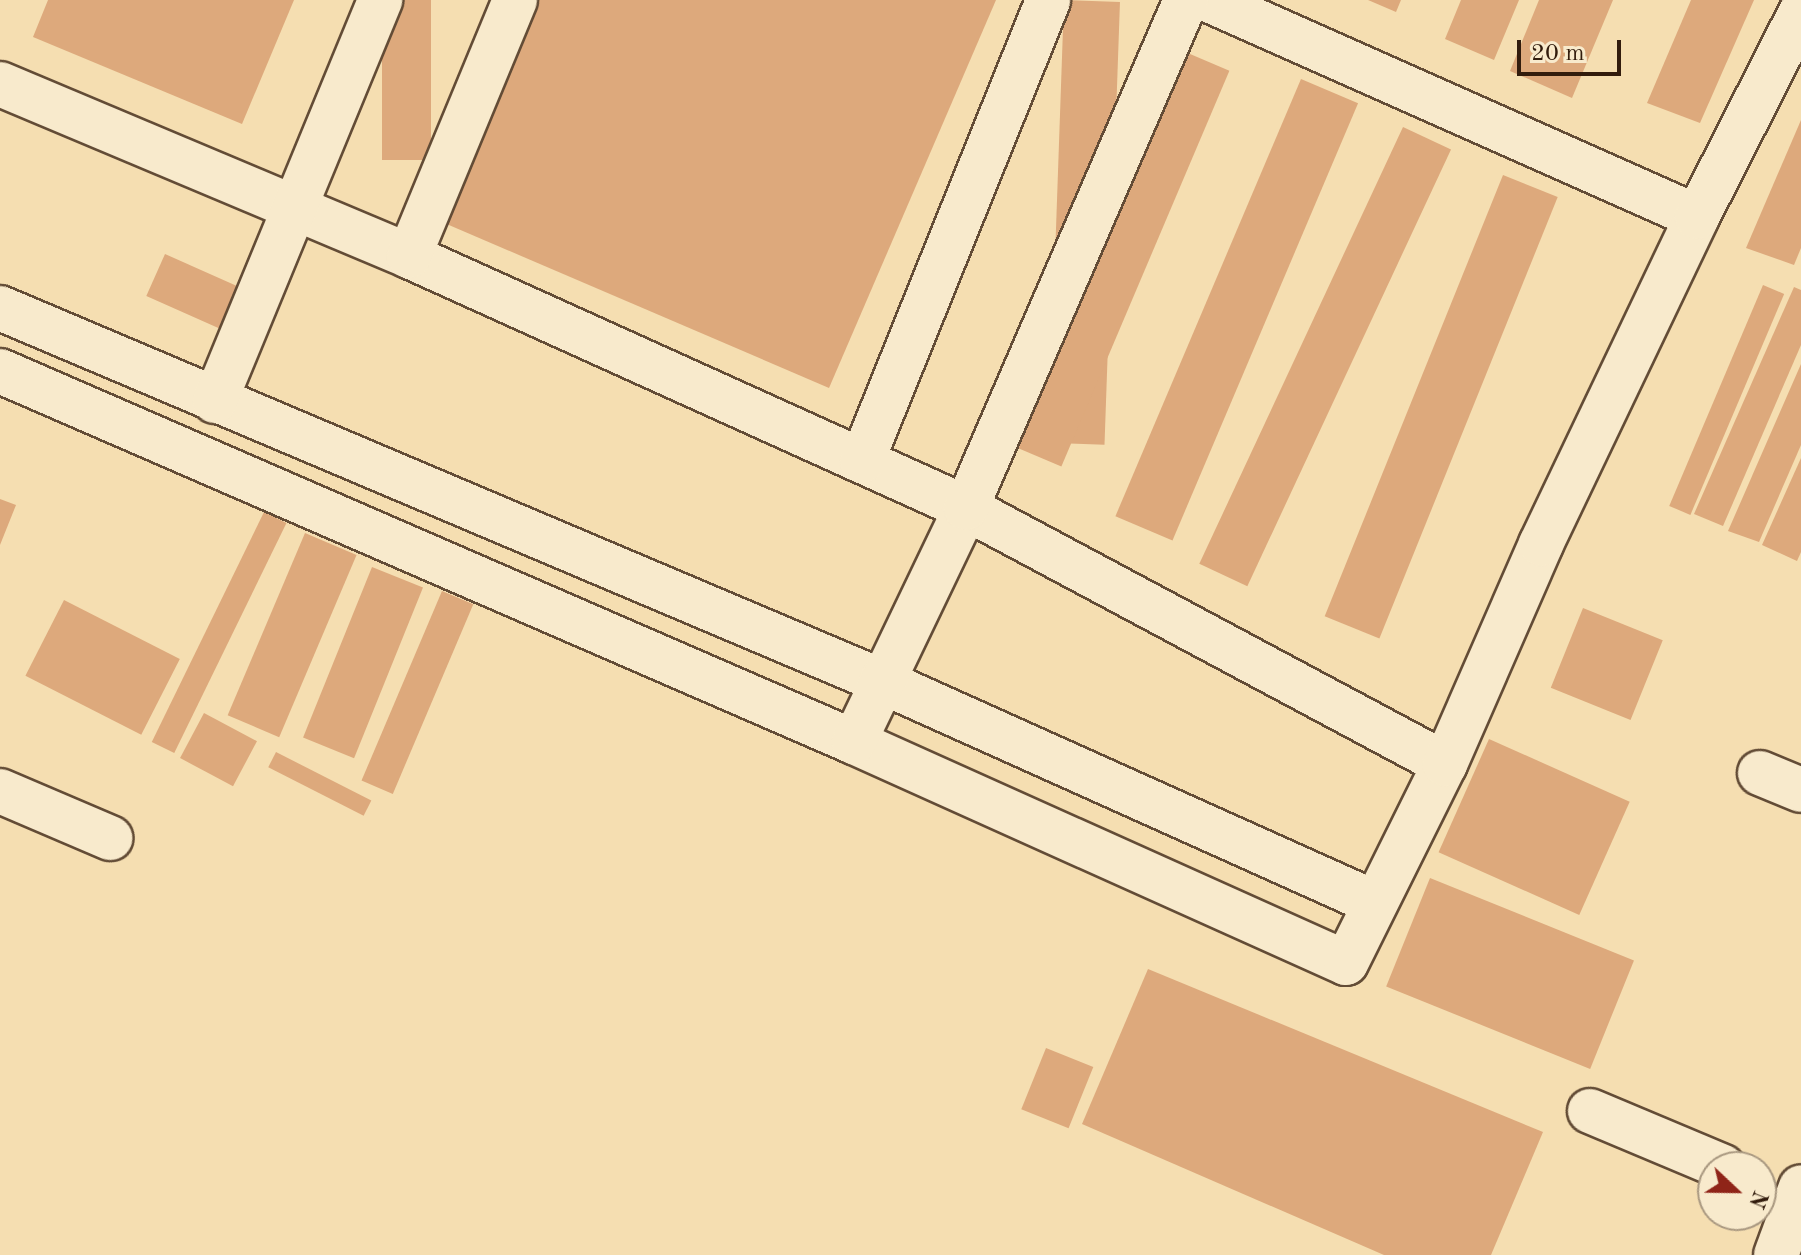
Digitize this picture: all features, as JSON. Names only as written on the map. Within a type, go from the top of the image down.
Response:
[{"type":"lane","points":[[215,401],[291,208],[380,0]]},
{"type":"lane","points":[[409,256],[515,0]]},
{"type":"lane","points":[[862,461],[1048,0]]},
{"type":"lane","points":[[854,742],[966,508],[1186,0]]},
{"type":"lane","points":[[1209,0],[1697,217]]},
{"type":"lane","points":[[0,371],[854,742],[1346,963],[1445,764],[1541,544],[1697,217],[1801,12]]},
{"type":"lane","points":[[0,84],[409,256],[966,508],[1445,764]]},
{"type":"lane","points":[[0,308],[881,681],[1375,903]]},
{"type":"lane","points":[[1760,773],[1801,790]]},
{"type":"lane","points":[[0,791],[110,838]]},
{"type":"lane","points":[[1590,1111],[1697,1156]]},
{"type":"lane","points":[[1776,1255],[1790,1192]]},
{"type":"building","points":[[48,0],[294,0],[242,124],[33,37]]},
{"type":"building","points":[[382,0],[431,0],[431,160],[382,160]]},
{"type":"building","points":[[504,0],[996,0],[829,388],[414,210]]},
{"type":"building","points":[[1064,0],[1120,2],[1105,445],[1049,443]]},
{"type":"building","points":[[1368,0],[1401,0],[1396,12]]},
{"type":"building","points":[[1461,0],[1519,0],[1494,60],[1445,39]]},
{"type":"building","points":[[1539,0],[1613,0],[1572,98],[1510,71]]},
{"type":"building","points":[[1691,0],[1754,0],[1700,123],[1647,103]]},
{"type":"building","points":[[1176,48],[1229,71],[1061,466],[1008,444]]},
{"type":"building","points":[[1301,79],[1358,103],[1172,540],[1115,516]]},
{"type":"building","points":[[1801,120],[1801,248],[1794,265],[1746,248]]},
{"type":"building","points":[[1403,127],[1451,149],[1247,586],[1199,564]]},
{"type":"building","points":[[1503,175],[1558,197],[1379,638],[1325,616]]},
{"type":"building","points":[[165,254],[276,303],[257,345],[146,296]]},
{"type":"building","points":[[1763,285],[1784,294],[1690,515],[1669,506]]},
{"type":"building","points":[[1794,287],[1801,290],[1801,345],[1723,526],[1694,514]]},
{"type":"building","points":[[1801,364],[1801,445],[1759,542],[1728,531]]},
{"type":"building","points":[[1801,458],[1801,552],[1797,561],[1762,545]]},
{"type":"building","points":[[0,499],[16,505],[0,545]]},
{"type":"building","points":[[264,512],[286,523],[174,753],[152,742]]},
{"type":"building","points":[[305,533],[357,555],[279,737],[228,715]]},
{"type":"building","points":[[372,567],[423,588],[354,758],[303,738]]},
{"type":"building","points":[[442,591],[473,604],[393,794],[362,781]]},
{"type":"building","points":[[64,600],[180,659],[141,735],[25,676]]},
{"type":"building","points":[[1583,608],[1663,640],[1631,720],[1551,688]]},
{"type":"building","points":[[204,713],[257,741],[233,786],[180,758]]},
{"type":"building","points":[[1489,739],[1630,802],[1579,915],[1439,852]]},
{"type":"building","points":[[276,752],[371,801],[364,816],[268,767]]},
{"type":"building","points":[[1430,878],[1634,960],[1590,1069],[1386,986]]},
{"type":"building","points":[[1148,969],[1543,1132],[1491,1255],[1384,1255],[1082,1124]]},
{"type":"building","points":[[1046,1048],[1093,1067],[1069,1128],[1021,1109]]}]
